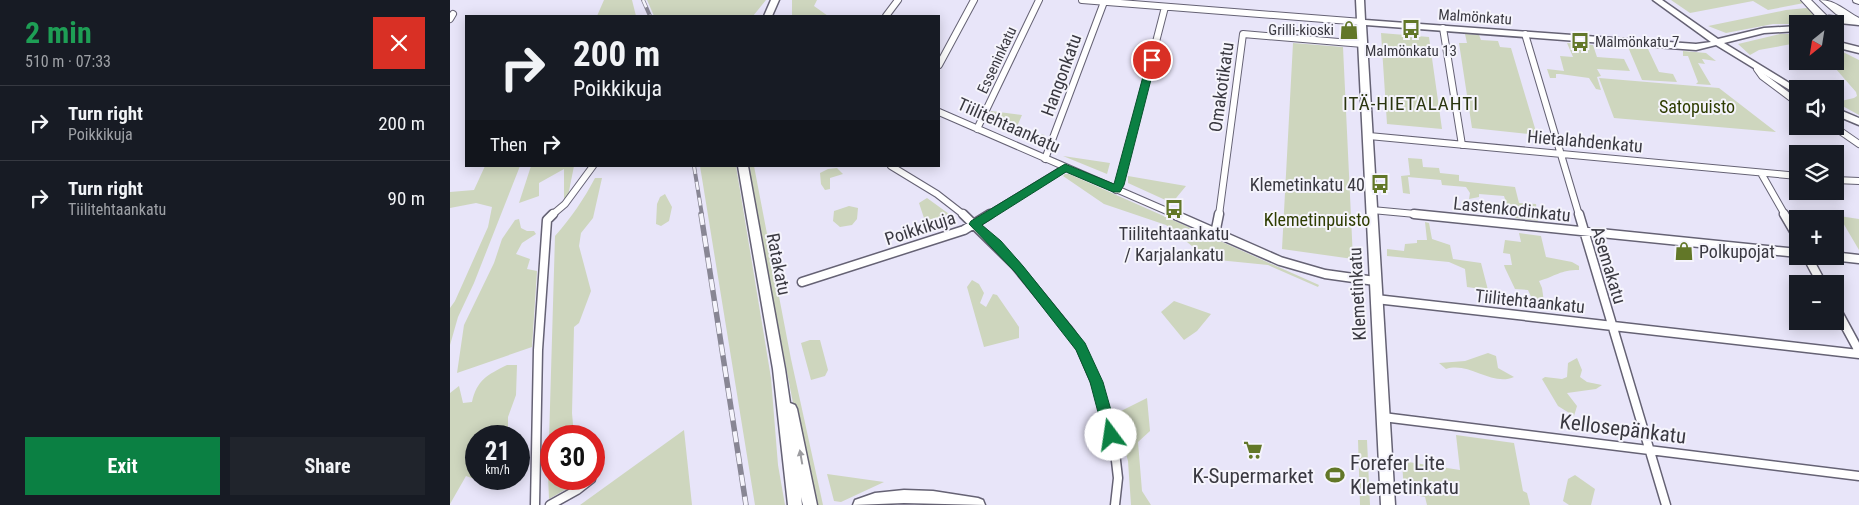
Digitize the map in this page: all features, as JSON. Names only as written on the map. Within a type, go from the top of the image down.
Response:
[{"type":"highway","points":[[1806,0],[1817,15]]},
{"type":"highway","points":[[1827,1],[1840,12],[1859,22]]},
{"type":"main road","points":[[769,15],[777,0]]},
{"type":"main road","points":[[774,15],[777,0]]},
{"type":"main road","name":"Klemetinkatu","points":[[1360,0],[1388,505]]},
{"type":"main road","points":[[1657,0],[1716,42],[1789,87]]},
{"type":"main road","name":"Malmönkatu","points":[[1362,22],[1696,47],[1705,47],[1716,42],[1764,30],[1789,29]]},
{"type":"main road","points":[[1844,22],[1859,22]]},
{"type":"main road","name":"Malmönkatu","points":[[1716,42],[1733,42],[1779,32],[1789,33]]},
{"type":"main road","points":[[1844,47],[1859,50]]},
{"type":"main road","points":[[1844,48],[1859,56]]},
{"type":"main road","points":[[1844,115],[1859,122]]},
{"type":"main road","name":"Ratakatu","points":[[743,167],[779,369],[795,505]]},
{"type":"main road","name":"Ratakatu","points":[[779,369],[797,437],[810,505]]},
{"type":"main road","points":[[860,505],[889,496],[912,495],[978,505]]},
{"type":"street","points":[[887,15],[898,0]]},
{"type":"street","points":[[940,63],[974,0]]},
{"type":"street","name":"Esseninkatu","points":[[977,129],[1039,0]]},
{"type":"street","name":"Malmönkatu","points":[[1082,0],[1362,22]]},
{"type":"street","name":"Hangonkatu","points":[[1045,159],[1104,2]]},
{"type":"street","points":[[1116,190],[1119,185],[1165,6]]},
{"type":"street","points":[[1443,28],[1462,145]]},
{"type":"street","name":"Omakotikatu","points":[[1215,234],[1220,212],[1243,34],[1363,44]]},
{"type":"street","name":"Asemakatu","points":[[1525,34],[1666,505]]},
{"type":"street","points":[[1757,69],[1762,76],[1789,96]]},
{"type":"street","name":"Tiilitehtaankatu","points":[[940,112],[1280,261],[1325,274],[1375,281]]},
{"type":"street","points":[[1844,134],[1859,144]]},
{"type":"street","name":"Hietalahdenkatu","points":[[1369,136],[1789,175]]},
{"type":"street","points":[[534,505],[538,350],[547,220],[565,204],[592,167]]},
{"type":"street","points":[[893,167],[905,173],[975,224],[997,244],[1081,347],[1097,382],[1119,464],[1118,497],[1115,505]]},
{"type":"street","name":"Poikkikuja","points":[[802,282],[964,230],[1065,168]]},
{"type":"street","points":[[1761,173],[1789,222]]},
{"type":"street","points":[[1844,181],[1859,182]]},
{"type":"street","name":"Lastenkodinkatu","points":[[1372,210],[1789,252]]},
{"type":"street","points":[[1844,257],[1859,259]]},
{"type":"street","name":"Tiilitehtaankatu","points":[[1376,299],[1859,354]]},
{"type":"street","points":[[1844,324],[1859,351]]},
{"type":"street","name":"Kellosepänkatu","points":[[1383,417],[1859,476]]},
{"type":"street","points":[[550,505],[577,490]]},
{"type":"green space","points":[[604,0],[632,0],[636,15],[597,15]]},
{"type":"green space","points":[[647,0],[766,0],[754,15],[654,15]]},
{"type":"green space","points":[[792,0],[817,0],[814,6],[827,15],[792,15]]},
{"type":"green space","points":[[1671,0],[1801,0],[1804,3],[1768,10],[1753,1],[1690,13]]},
{"type":"green space","points":[[1807,8],[1814,15],[1789,15],[1789,24],[1773,24],[1726,33],[1708,26],[1786,10]]},
{"type":"green space","points":[[1381,33],[1429,37],[1442,129],[1387,124]]},
{"type":"green space","points":[[1465,34],[1479,35],[1481,40],[1498,41],[1500,47],[1511,48],[1537,135],[1472,128],[1459,43],[1467,43]]},
{"type":"green space","points":[[1780,34],[1789,34],[1789,44],[1759,50],[1750,55],[1738,44]]},
{"type":"green space","name":"Klemetinpuisto","points":[[1293,43],[1343,47],[1353,259],[1282,249]]},
{"type":"green space","points":[[1567,43],[1593,45],[1597,57],[1624,59],[1630,71],[1597,69],[1601,76],[1597,77],[1601,90],[1596,89],[1589,78],[1556,74],[1556,78],[1550,78],[1547,69],[1564,71],[1560,56],[1573,57]]},
{"type":"green space","points":[[1628,47],[1648,49],[1659,72],[1673,74],[1677,82],[1642,80]]},
{"type":"green space","points":[[1683,51],[1706,53],[1716,61],[1702,59],[1705,64],[1698,63],[1711,85],[1696,84],[1698,82],[1688,56],[1683,56]]},
{"type":"green space","points":[[1844,52],[1859,60],[1859,115],[1844,107],[1844,100],[1857,96],[1856,92],[1837,70],[1844,70]]},
{"type":"green space","name":"Satopuisto","points":[[1599,78],[1719,88],[1776,132],[1614,118]]},
{"type":"green space","points":[[991,111],[1022,115],[1015,131],[1045,135],[1039,145],[985,122]]},
{"type":"green space","points":[[1063,156],[1110,163],[1107,174]]},
{"type":"green space","points":[[1408,158],[1422,159],[1423,167],[1439,168],[1440,173],[1459,175],[1459,181],[1515,187],[1519,203],[1536,204],[1538,221],[1515,218],[1512,206],[1507,205],[1504,196],[1479,194],[1479,197],[1469,199],[1470,193],[1466,187],[1442,185],[1441,180],[1408,177],[1410,194],[1403,193],[1401,176],[1410,175]]},
{"type":"green space","points":[[485,167],[520,167],[474,283],[458,317],[450,345],[450,308],[455,301],[488,227],[492,207],[476,203],[450,208],[450,192],[474,190]]},
{"type":"green space","points":[[531,167],[574,167],[568,196],[564,200],[564,169],[539,183],[539,196],[519,203]]},
{"type":"green space","points":[[700,167],[736,167],[771,378],[778,465],[785,505],[755,505]]},
{"type":"green space","points":[[750,167],[754,167],[791,359],[823,505],[814,505],[807,475],[752,192]]},
{"type":"green space","points":[[837,168],[843,174],[830,178],[830,189],[825,190],[821,184],[820,173],[828,169]]},
{"type":"green space","points":[[1069,174],[1319,285],[1318,287],[1268,265],[1208,259],[1166,225],[1104,204],[1063,176]]},
{"type":"green space","points":[[1128,176],[1186,186],[1172,203],[1128,183]]},
{"type":"green space","points":[[595,178],[602,178],[593,218],[581,233],[579,246],[591,291],[579,323],[574,327],[573,425],[549,425],[555,236]]},
{"type":"green space","points":[[665,194],[672,207],[669,221],[661,226],[656,224],[657,204],[660,197]]},
{"type":"green space","points":[[927,198],[956,219],[954,226],[929,233],[919,203]]},
{"type":"green space","points":[[849,206],[858,208],[857,219],[852,225],[840,227],[833,221],[834,211]]},
{"type":"green space","points":[[1844,217],[1859,219],[1859,250],[1844,224]]},
{"type":"green space","points":[[519,219],[521,228],[527,231],[534,231],[536,234],[522,243],[516,254],[530,259],[527,269],[537,271],[532,347],[457,373],[464,325],[494,263],[502,239],[515,220]]},
{"type":"green space","points":[[1425,222],[1429,223],[1432,239],[1450,245],[1453,259],[1481,263],[1488,290],[1467,287],[1465,269],[1449,262],[1387,256],[1387,249],[1404,251],[1405,244],[1417,243],[1417,240],[1427,240]]},
{"type":"green space","points":[[1519,233],[1541,236],[1546,257],[1572,262],[1579,266],[1579,270],[1562,272],[1539,281],[1545,309],[1536,308],[1528,290],[1515,289],[1505,268],[1504,265],[1512,265],[1510,254],[1503,253],[1505,240],[1521,242]]},
{"type":"green space","points":[[972,280],[979,284],[984,293],[980,303],[986,307],[993,294],[997,295],[1019,327],[1019,338],[984,347],[967,287]]},
{"type":"green space","points":[[1174,301],[1211,314],[1197,331],[1184,340],[1161,312]]},
{"type":"green space","points":[[810,340],[820,340],[828,370],[825,376],[811,380],[801,343]]},
{"type":"green space","points":[[1488,353],[1496,356],[1498,368],[1514,377],[1497,379],[1463,368],[1446,369],[1439,363],[1465,361]]},
{"type":"green space","points":[[1577,358],[1582,370],[1580,377],[1587,382],[1602,385],[1596,389],[1567,393],[1577,406],[1574,416],[1558,406],[1542,379],[1545,377],[1562,379],[1567,377],[1568,363]]},
{"type":"green space","points":[[507,365],[517,365],[516,395],[508,417],[508,425],[465,425],[465,478],[450,504],[450,393],[459,386],[463,403],[472,402],[480,383]]},
{"type":"green space","points":[[1147,398],[1150,431],[1138,442],[1142,491],[1151,505],[1131,505],[1128,461],[1115,414]]},
{"type":"green space","points":[[684,430],[692,505],[580,505],[601,490],[605,490],[605,487]]},
{"type":"green space","points":[[1456,435],[1514,443],[1523,491],[1527,493],[1530,505],[1427,505],[1425,497],[1404,493],[1402,461],[1460,470]]},
{"type":"green space","points":[[1358,440],[1367,440],[1370,505],[1360,505]]},
{"type":"green space","points":[[827,474],[884,482],[841,502],[834,501]]},
{"type":"green space","points":[[1575,475],[1595,489],[1591,505],[1569,505],[1563,501],[1568,479]]},
{"type":"green space","points":[[549,490],[565,490],[549,499]]},
{"type":"railway","points":[[643,0],[650,15]]},
{"type":"railway","points":[[694,167],[702,215]]},
{"type":"railway","points":[[701,214],[746,505]]},
{"type":"place","name":"Malmönkatu 13","points":[[1411,29]]},
{"type":"place","name":"Grilli-kioski","points":[[1349,30]]},
{"type":"place","name":"Malmönkatu 7","points":[[1580,42]]},
{"type":"place","name":"Klemetinkatu 40","points":[[1380,184]]},
{"type":"place","name":"Tiilitehtaankatu / Karjalankatu","points":[[1174,209]]},
{"type":"place","name":"Polkupojat","points":[[1684,251]]},
{"type":"place","name":"K-Supermarket","points":[[1253,450]]},
{"type":"place","name":"Forefer Lite Klemetinkatu","points":[[1335,475]]},
{"type":"district","name":"ITÄ-HIETALAHTI","points":[[1411,103]]},
{"type":"route","points":[[1111,435],[1097,382],[1081,347],[1019,269],[997,244],[975,224],[1065,168],[1116,190],[1119,185],[1152,60]]}]
